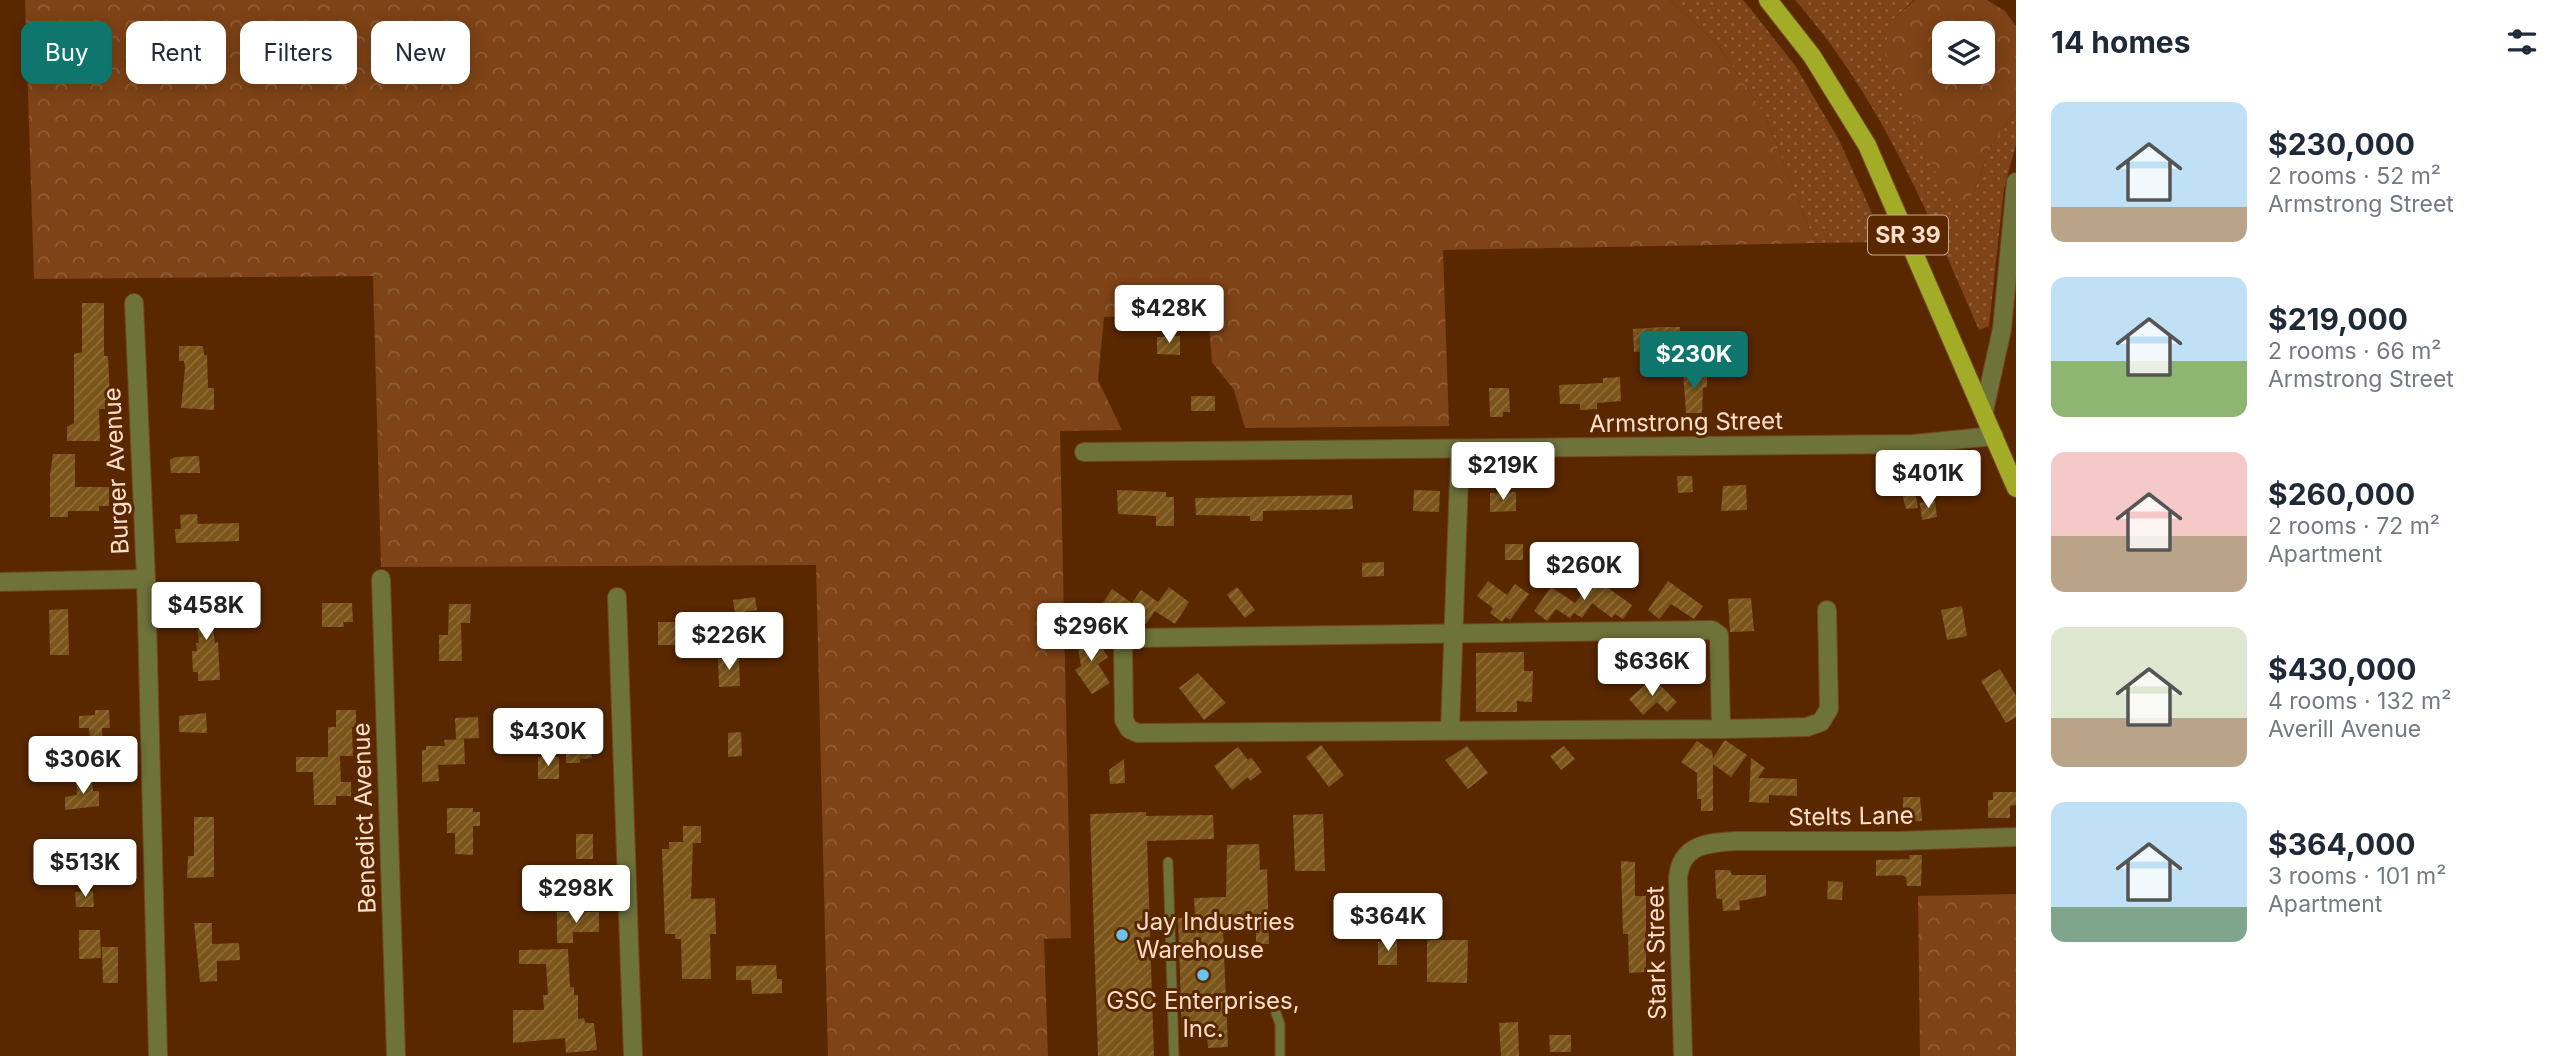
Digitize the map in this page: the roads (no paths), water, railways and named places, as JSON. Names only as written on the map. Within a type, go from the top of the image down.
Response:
[{"type":"main road","name":"SR 39","points":[[1768,0],[1812,56],[1867,145],[2016,488]]},
{"type":"street","points":[[1984,411],[2002,329],[2016,182]]},
{"type":"street","name":"Burger Avenue","points":[[134,303],[146,579],[158,1056]]},
{"type":"street","name":"Armstrong Street","points":[[1084,452],[1913,444],[1994,436]]},
{"type":"street","points":[[1450,730],[1460,450]]},
{"type":"street","points":[[0,582],[146,579]]},
{"type":"street","name":"Benedict Avenue","points":[[381,579],[396,1056]]},
{"type":"street","points":[[617,597],[633,1056]]},
{"type":"street","points":[[1721,729],[1719,635],[1716,631],[1132,638],[1123,646],[1124,720],[1129,729],[1139,733],[1721,729],[1807,727],[1821,722],[1829,709],[1827,610]]},
{"type":"street","name":"Stelts Lane","points":[[1688,851],[1713,842],[1735,841],[1882,842],[2016,837]]},
{"type":"street","name":"Stark Street","points":[[1682,1056],[1678,878],[1679,866],[1688,851]]},
{"type":"lane","points":[[1168,862],[1174,1056]]},
{"type":"lane","points":[[1276,1013],[1280,1024],[1280,1056]]},
{"type":"place","name":"Jay Industries Warehouse","points":[[1122,935]]},
{"type":"place","name":"GSC Enterprises, Inc.","points":[[1203,975]]}]
